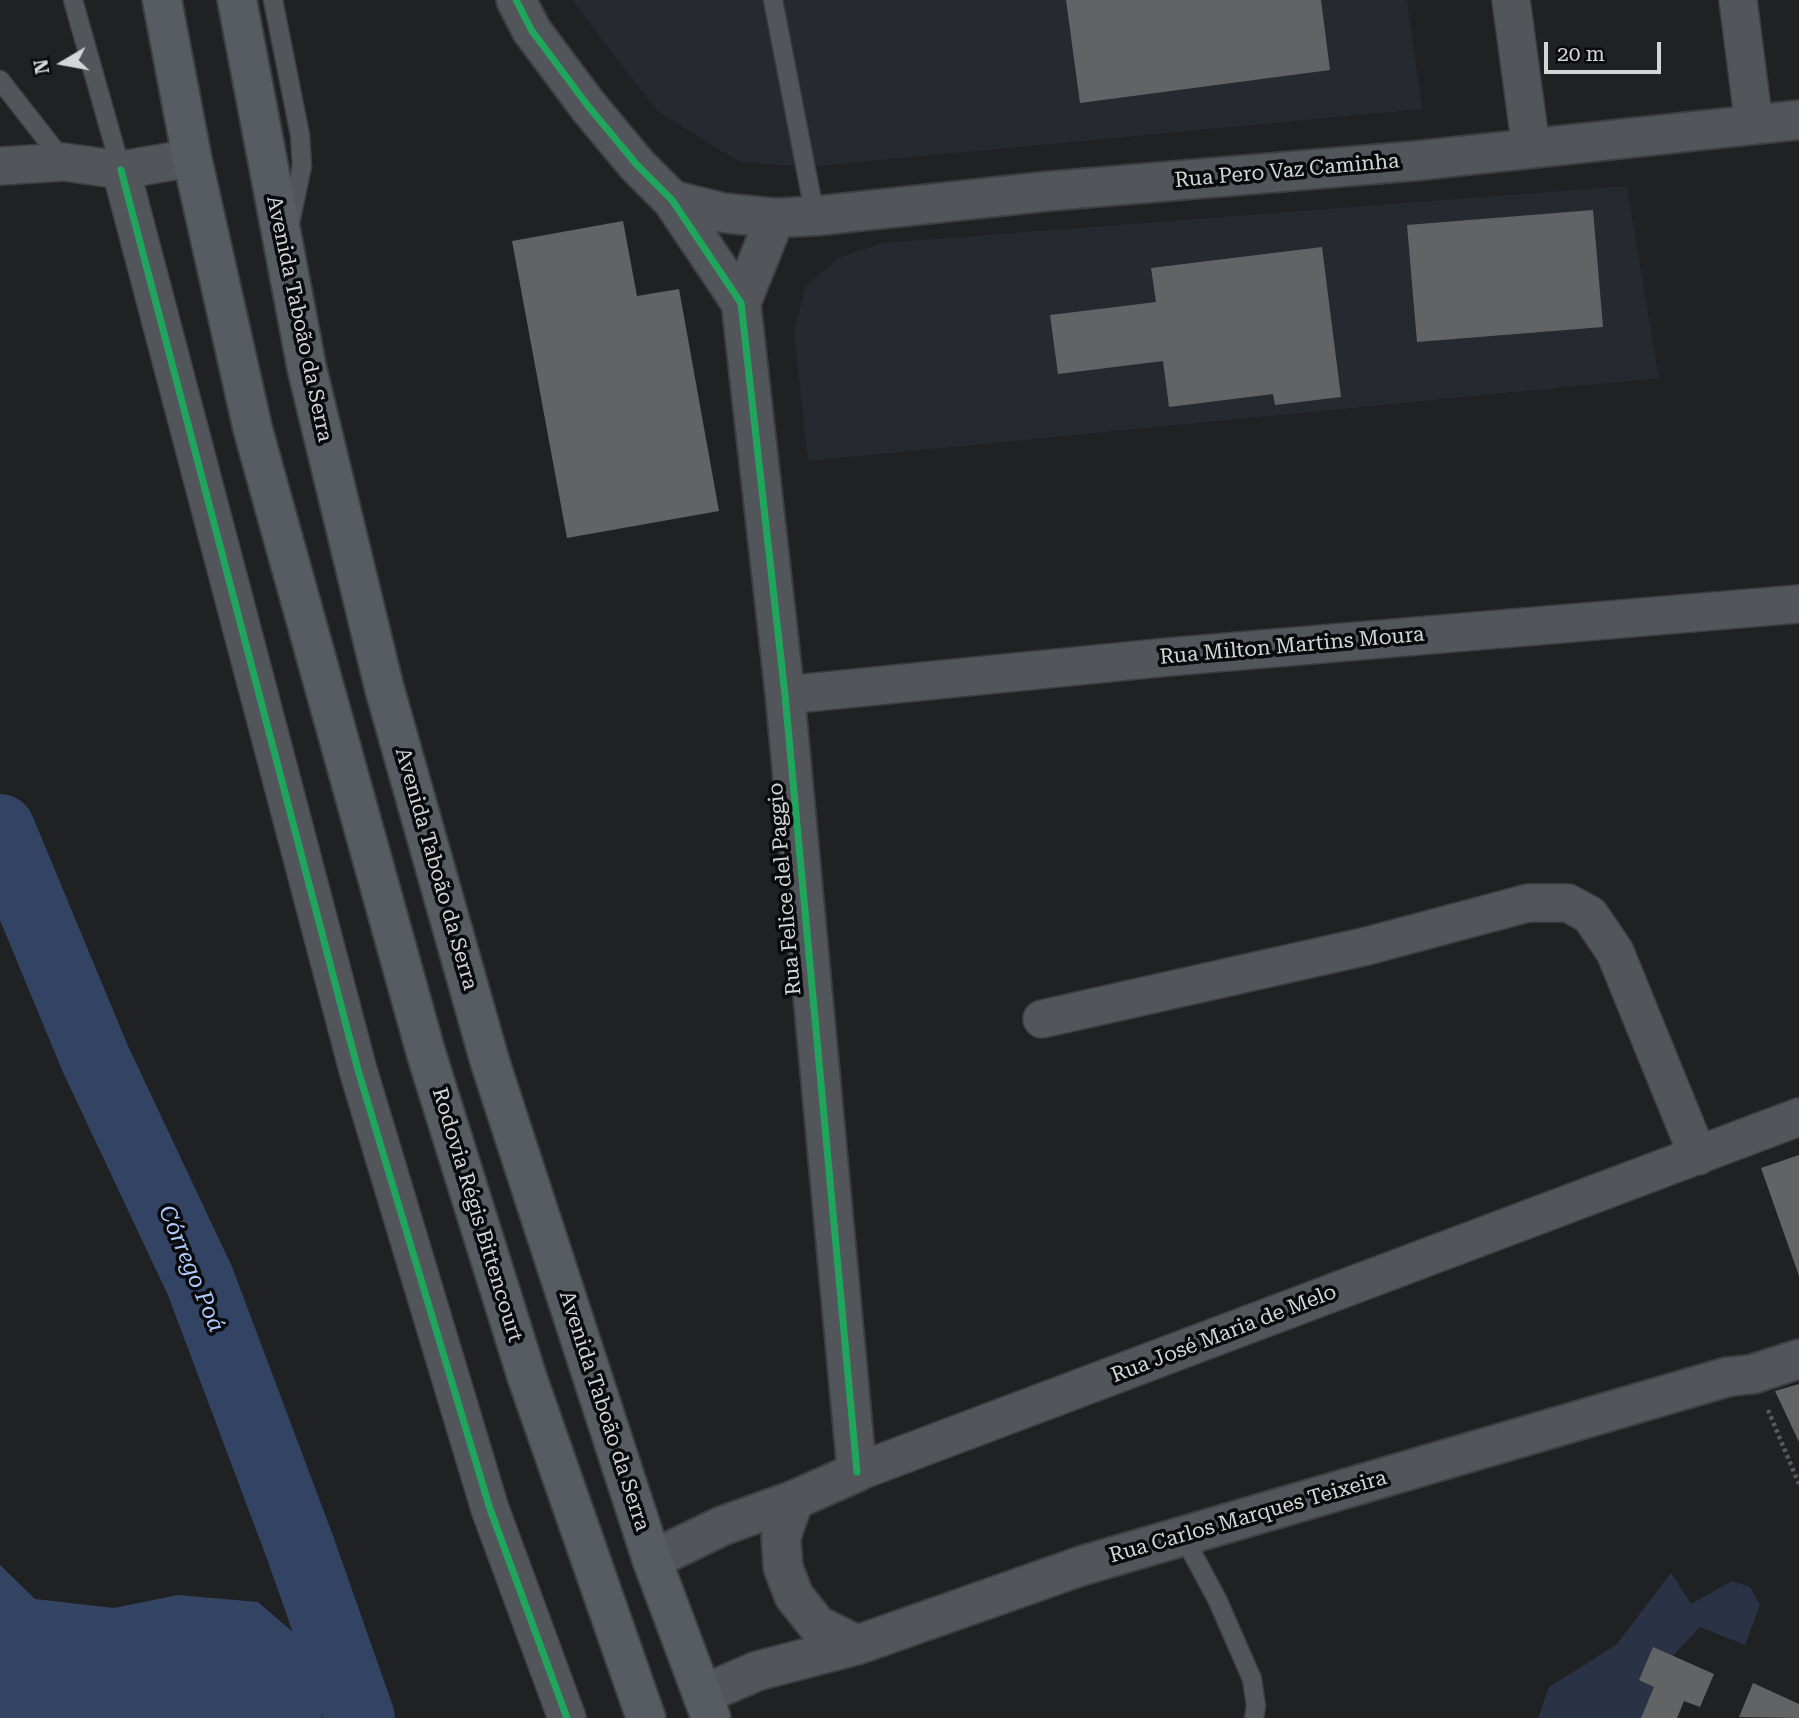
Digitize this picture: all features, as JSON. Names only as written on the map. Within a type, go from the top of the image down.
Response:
[{"type":"highway","points":[[162,0],[192,158]]},
{"type":"highway","name":"Avenida Taboão da Serra","points":[[237,0],[307,369],[391,713],[490,1062],[653,1560],[706,1706]]},
{"type":"highway","name":"Rodovia Régis Bittencourt","points":[[192,158],[253,430],[426,1053],[527,1377],[646,1718]]},
{"type":"street","points":[[516,0],[532,31],[588,106],[637,165],[672,200],[741,303]]},
{"type":"street","points":[[1511,0],[1531,148]]},
{"type":"street","points":[[1738,0],[1754,125]]},
{"type":"street","name":"Rua Pero Vaz Caminha","points":[[672,200],[724,213],[775,218],[815,216],[1050,191],[1387,163],[1799,120]]},
{"type":"street","points":[[0,166],[64,162],[121,170],[192,158]]},
{"type":"street","points":[[121,170],[358,1070],[490,1509],[567,1718]]},
{"type":"street","points":[[741,303],[775,218]]},
{"type":"street","name":"Rua Felice del Paggio","points":[[741,303],[785,695],[857,1472]]},
{"type":"street","name":"Rua Milton Martins Moura","points":[[785,695],[1168,657],[1799,604]]},
{"type":"street","points":[[1042,1019],[1367,946],[1528,903],[1568,903],[1590,915],[1615,952],[1698,1156]]},
{"type":"street","name":"Rua José Maria de Melo","points":[[653,1560],[722,1526],[794,1500],[857,1472],[1799,1117]]},
{"type":"street","name":"Rua Carlos Marques Teixeira","points":[[706,1706],[757,1671],[857,1645],[1081,1566],[1727,1377],[1753,1374],[1799,1359]]},
{"type":"street","points":[[794,1500],[780,1537],[783,1566],[794,1597],[817,1625],[857,1645]]},
{"type":"lane","points":[[73,0],[121,170]]},
{"type":"lane","points":[[273,0],[300,135],[302,166],[284,254]]},
{"type":"lane","points":[[773,0],[815,216]]},
{"type":"lane","points":[[0,80],[64,162]]},
{"type":"lane","points":[[1183,1536],[1217,1600],[1252,1679],[1256,1706],[1254,1718]]},
{"type":"path","points":[[1753,1374],[1799,1484]]},
{"type":"shaded area","points":[[572,0],[1407,0],[1422,109],[806,167],[740,162],[657,111]]},
{"type":"shaded area","points":[[1627,186],[1659,378],[808,461],[794,332],[806,286],[840,257],[882,243]]},
{"type":"shaded area","points":[[0,1565],[35,1599],[114,1608],[178,1595],[258,1602],[309,1646],[322,1718],[0,1718]]},
{"type":"shaded area","points":[[1671,1573],[1691,1604],[1732,1581],[1750,1587],[1760,1605],[1745,1645],[1700,1627],[1668,1661],[1645,1718],[1538,1718],[1549,1687],[1616,1645]]},
{"type":"building","points":[[1066,0],[1321,0],[1330,70],[1080,103]]},
{"type":"building","points":[[1593,210],[1603,327],[1417,342],[1407,225]]},
{"type":"building","points":[[623,221],[637,296],[679,289],[719,511],[567,538],[512,241]]},
{"type":"building","points":[[1322,247],[1341,397],[1275,405],[1273,394],[1169,407],[1163,361],[1058,374],[1050,315],[1156,302],[1151,268]]},
{"type":"building","points":[[1799,1155],[1799,1276],[1761,1168]]},
{"type":"building","points":[[1799,1384],[1799,1442],[1775,1391]]},
{"type":"building","points":[[1653,1647],[1714,1674],[1700,1707],[1684,1701],[1677,1718],[1641,1718],[1654,1687],[1639,1680]]},
{"type":"building","points":[[1753,1683],[1799,1704],[1799,1718],[1739,1717]]},
{"type":"waterway","name":"Córrego Poá","points":[[0,829],[95,1058],[200,1281],[301,1550],[360,1718]]},
{"type":"cycle path","points":[[516,0],[532,31],[588,106],[637,165],[672,200],[741,303],[785,695],[857,1472]]},
{"type":"cycle path","points":[[121,170],[358,1070],[490,1509],[567,1718]]}]
